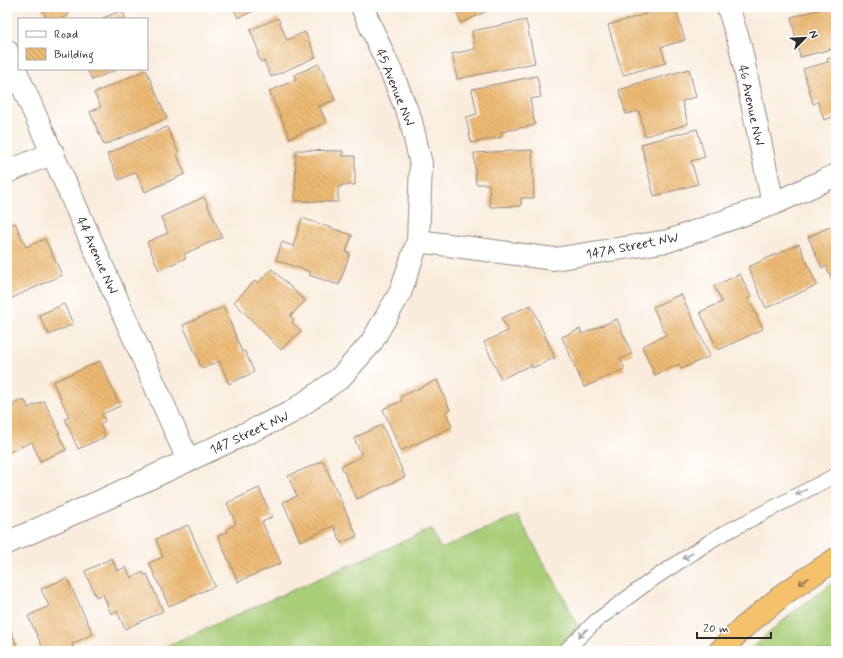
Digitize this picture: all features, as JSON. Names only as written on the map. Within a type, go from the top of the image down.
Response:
[{"type":"highway","points":[[720,651],[744,627],[785,593],[836,559]]},
{"type":"street","name":"45 Avenue NW","points":[[362,7],[393,76],[411,121],[421,164],[418,241]]},
{"type":"street","name":"46 Avenue NW","points":[[728,7],[740,45],[773,204]]},
{"type":"street","name":"44 Avenue NW","points":[[7,51],[188,460]]},
{"type":"street","points":[[7,172],[53,153]]},
{"type":"street","name":"147A Street NW","points":[[418,241],[554,259],[668,241],[773,204],[836,175]]},
{"type":"street","name":"147 Street NW","points":[[7,543],[290,413],[340,378],[370,343],[400,293],[418,241]]},
{"type":"lane","points":[[565,651],[596,621],[650,581],[717,536],[836,475]]},
{"type":"green space","points":[[517,515],[566,601],[589,651],[155,651],[431,529],[441,549]]},
{"type":"green space","points":[[836,580],[836,651],[748,651],[798,608]]},
{"type":"building","points":[[41,7],[79,7],[67,12],[69,15],[62,18],[46,18]]},
{"type":"building","points":[[233,7],[262,7],[238,18]]},
{"type":"building","points":[[454,7],[496,7],[461,23]]},
{"type":"building","points":[[675,7],[685,40],[661,47],[666,63],[623,75],[608,25],[646,14],[645,8]]},
{"type":"building","points":[[821,7],[836,7],[836,48],[800,57],[791,17],[822,9]]},
{"type":"building","points":[[122,10],[126,18],[103,18]]},
{"type":"building","points":[[278,18],[287,40],[305,32],[316,57],[271,77],[264,61],[261,62],[257,53],[259,52],[250,30]]},
{"type":"building","points":[[526,20],[535,63],[457,79],[452,54],[475,49],[472,31]]},
{"type":"building","points":[[836,56],[836,116],[824,120],[818,102],[813,104],[803,69],[828,62],[827,59]]},
{"type":"building","points":[[319,64],[335,100],[319,106],[326,122],[290,138],[269,91],[296,80],[294,75]]},
{"type":"building","points":[[689,69],[696,97],[682,101],[688,124],[645,136],[639,111],[626,114],[619,90]]},
{"type":"building","points":[[87,70],[116,70],[92,80]]},
{"type":"building","points":[[146,70],[167,118],[104,145],[90,112],[101,107],[94,93]]},
{"type":"building","points":[[537,76],[541,97],[530,99],[535,125],[501,132],[502,137],[471,143],[466,117],[477,114],[472,89]]},
{"type":"building","points":[[167,127],[179,154],[177,155],[185,174],[145,192],[136,172],[119,180],[107,154]]},
{"type":"building","points":[[697,129],[705,157],[691,161],[698,184],[654,196],[641,144]]},
{"type":"building","points":[[296,150],[343,151],[342,156],[355,156],[355,185],[341,185],[341,187],[338,187],[338,202],[295,201]]},
{"type":"building","points":[[532,150],[534,198],[521,198],[521,206],[490,207],[489,184],[476,184],[474,153]]},
{"type":"building","points":[[204,197],[222,237],[184,254],[186,258],[159,270],[147,242],[168,233],[161,217]]},
{"type":"building","points":[[302,218],[352,235],[346,252],[350,253],[339,285],[309,275],[311,272],[276,260],[282,242],[293,246]]},
{"type":"building","points":[[15,223],[26,247],[45,239],[62,275],[10,299],[7,292],[7,227]]},
{"type":"building","points":[[836,224],[836,288],[826,266],[822,268],[808,237]]},
{"type":"building","points":[[799,244],[817,285],[766,308],[748,267]]},
{"type":"building","points":[[272,269],[305,301],[290,316],[294,320],[292,322],[301,331],[281,350],[234,302],[255,281],[258,283]]},
{"type":"building","points":[[740,274],[751,297],[748,298],[763,329],[718,350],[700,312],[722,302],[714,286]]},
{"type":"building","points":[[681,294],[710,356],[681,369],[679,364],[655,375],[642,346],[666,335],[653,307]]},
{"type":"building","points":[[64,304],[73,324],[49,335],[39,315]]},
{"type":"building","points":[[531,305],[555,358],[532,368],[531,365],[501,379],[484,342],[508,331],[502,318]]},
{"type":"building","points":[[224,307],[242,352],[245,351],[254,372],[229,384],[219,361],[202,369],[183,325]]},
{"type":"building","points":[[617,319],[632,354],[620,359],[625,369],[584,387],[562,337],[580,329],[582,334]]},
{"type":"building","points":[[100,361],[120,406],[102,414],[105,421],[100,424],[105,437],[78,449],[65,419],[69,417],[53,382]]},
{"type":"building","points":[[437,380],[450,410],[446,412],[452,427],[401,451],[383,409],[402,401],[400,397]]},
{"type":"building","points":[[21,400],[26,402],[28,408],[44,401],[60,433],[58,433],[66,450],[40,461],[32,442],[9,452],[7,448],[7,413],[13,410],[12,408],[14,404]]},
{"type":"building","points":[[382,425],[405,477],[357,499],[341,466],[362,456],[354,438]]},
{"type":"building","points":[[323,461],[357,536],[341,543],[334,526],[300,541],[283,502],[297,496],[288,476]]},
{"type":"building","points":[[259,488],[272,517],[262,522],[281,563],[238,582],[218,536],[228,532],[227,529],[236,524],[227,503]]},
{"type":"building","points":[[188,525],[215,586],[169,606],[149,563],[163,557],[156,539]]},
{"type":"building","points":[[112,558],[117,571],[126,567],[131,578],[143,572],[144,575],[147,574],[163,611],[125,629],[117,611],[111,614],[103,594],[96,597],[85,571]]},
{"type":"building","points":[[67,578],[93,634],[72,644],[75,650],[73,651],[34,651],[33,650],[42,646],[28,616],[49,606],[41,589]]},
{"type":"building","points":[[9,625],[19,651],[7,651],[7,626]]}]
